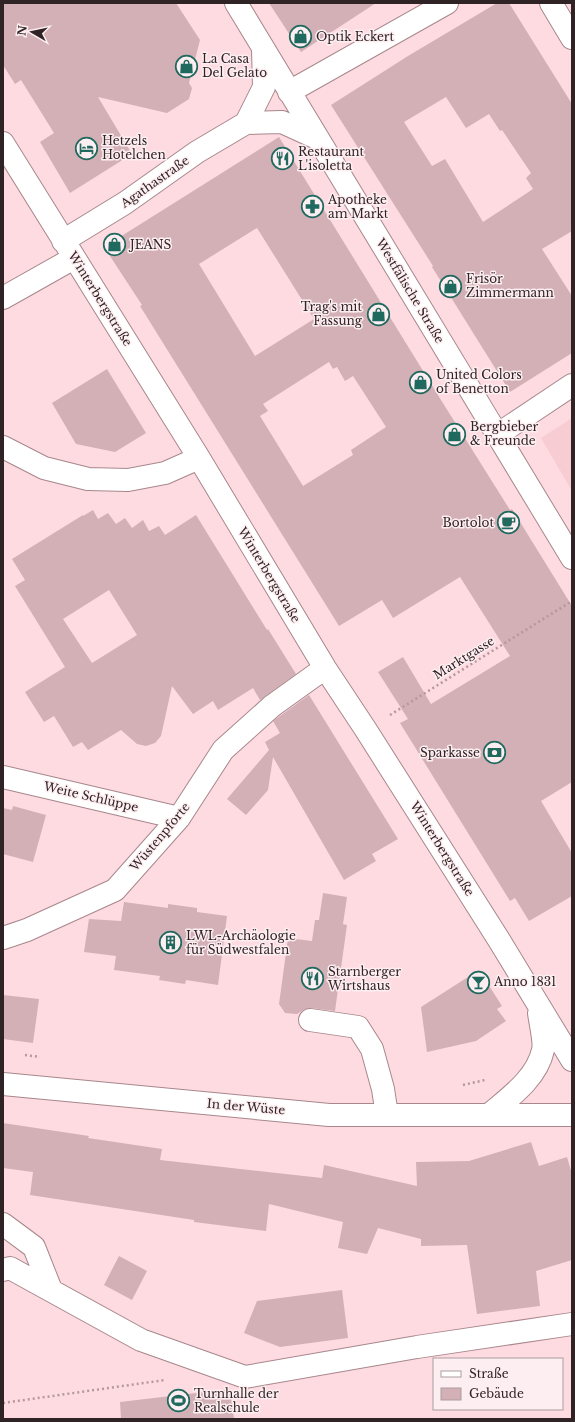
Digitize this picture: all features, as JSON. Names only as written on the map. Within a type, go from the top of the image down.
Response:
[{"type":"street","name":"Westfälische Straße","points":[[236,3],[572,558]]},
{"type":"street","points":[[289,92],[447,3]]},
{"type":"street","points":[[551,3],[572,38]]},
{"type":"street","points":[[246,123],[264,87],[263,48]]},
{"type":"street","name":"Agathastraße","points":[[3,298],[69,249],[125,203],[197,152],[246,123],[282,122],[317,138]]},
{"type":"street","name":"Winterbergstraße","points":[[3,143],[199,458],[325,668],[495,933],[572,1060]]},
{"type":"street","points":[[496,434],[572,385]]},
{"type":"street","points":[[3,447],[44,468],[88,479],[128,480],[165,473],[199,458]]},
{"type":"street","name":"Wüstenpforte","points":[[3,938],[27,930],[115,890],[179,818],[223,750],[272,706],[325,668]]},
{"type":"street","name":"Weite Schlüppe","points":[[3,777],[179,818]]},
{"type":"street","name":"Winterbergstraße","points":[[490,1114],[519,1089],[534,1071],[544,1049],[538,1006]]},
{"type":"street","points":[[310,1020],[358,1027],[372,1049],[384,1089],[387,1115]]},
{"type":"street","name":"In der Wüste","points":[[3,1084],[329,1114],[572,1115]]},
{"type":"street","points":[[3,1224],[34,1247],[51,1290]]},
{"type":"street","points":[[3,1270],[10,1268],[141,1340],[245,1377],[416,1347],[572,1324]]},
{"type":"path","name":"Marktgasse","points":[[366,730],[572,600]]},
{"type":"path","points":[[3,1403],[166,1380]]},
{"type":"shaded area","points":[[572,418],[572,491],[541,438]]},
{"type":"building","points":[[3,3],[176,3],[200,40],[189,83],[192,88],[189,99],[167,113],[98,97],[132,154],[70,193],[40,142],[54,133],[21,80],[15,84],[3,65]]},
{"type":"building","points":[[269,3],[376,3],[301,52]]},
{"type":"building","points":[[497,3],[509,3],[572,104],[572,231],[542,249],[572,296],[572,353],[510,392],[432,267],[433,266],[331,105],[408,56]],"holes":[[[446,97],[466,128],[489,114],[500,131],[502,130],[531,173],[526,178],[533,189],[483,222],[445,159],[432,166],[404,122]]]},
{"type":"building","points":[[279,137],[441,400],[510,510],[512,509],[572,606],[572,782],[541,801],[572,853],[572,896],[529,921],[515,898],[510,901],[400,723],[408,719],[378,672],[403,657],[431,704],[510,656],[460,577],[393,618],[382,600],[339,626],[140,306],[142,305],[104,247]],"holes":[[[257,228],[314,319],[255,356],[199,264]],[[329,362],[333,369],[337,367],[345,381],[353,376],[386,427],[351,450],[353,455],[303,486],[260,416],[268,411],[263,404]]]},
{"type":"building","points":[[107,369],[146,433],[115,452],[76,444],[52,403]]},
{"type":"building","points":[[93,510],[98,519],[108,513],[116,524],[125,518],[132,528],[143,520],[149,531],[159,526],[165,535],[196,515],[296,674],[260,700],[253,688],[218,710],[213,701],[193,714],[172,686],[161,736],[155,743],[146,746],[137,744],[121,730],[88,750],[82,742],[73,747],[54,716],[44,722],[25,692],[65,667],[15,586],[25,580],[12,559]],"holes":[[[109,590],[137,635],[92,663],[63,619]]]},
{"type":"building","points":[[309,695],[398,839],[372,854],[376,861],[344,880],[273,757],[268,790],[246,815],[227,799],[269,750],[265,742],[280,733],[273,721]]},
{"type":"building","points":[[13,806],[46,815],[33,862],[3,854],[3,808],[12,810]]},
{"type":"building","name":"Starnberger Wirtshaus","points":[[323,893],[347,897],[343,924],[347,925],[335,1011],[311,1008],[305,1009],[297,1014],[285,1013],[279,1004],[288,938],[312,941],[315,920],[319,920]]},
{"type":"building","name":"LWL-Archäologie für Südwestfalen","points":[[124,902],[168,908],[168,904],[197,908],[197,912],[227,916],[218,985],[186,980],[185,984],[159,980],[160,976],[114,970],[116,956],[84,952],[89,919],[121,921]]},
{"type":"building","points":[[479,970],[502,1006],[497,1009],[506,1021],[476,1041],[427,1052],[421,1007]]},
{"type":"building","points":[[3,995],[39,999],[33,1043],[3,1039]]},
{"type":"building","points":[[3,1123],[162,1149],[160,1160],[322,1178],[324,1165],[417,1186],[416,1162],[469,1161],[531,1142],[539,1166],[567,1157],[572,1174],[572,1260],[536,1271],[540,1306],[477,1314],[467,1245],[421,1246],[421,1239],[378,1228],[367,1254],[338,1248],[343,1222],[269,1204],[266,1231],[194,1222],[194,1220],[30,1195],[33,1172],[3,1168]]},
{"type":"building","points":[[119,1256],[147,1271],[132,1300],[104,1285]]},
{"type":"building","points":[[342,1290],[348,1338],[280,1347],[244,1333],[257,1301]]},
{"type":"building","name":"Turnhalle der Realschule","points":[[230,1389],[234,1419],[121,1419],[120,1402]]},
{"type":"place","name":"Optik Eckert","points":[[300,37]]},
{"type":"place","name":"La Casa Del Gelato","points":[[186,66]]},
{"type":"place","name":"Hetzels Hotelchen","points":[[86,148]]},
{"type":"place","name":"Restaurant L'isoletta","points":[[283,159]]},
{"type":"place","name":"Apotheke am Markt","points":[[313,207]]},
{"type":"place","name":"JEANS","points":[[114,245]]},
{"type":"place","name":"Frisör Zimmermann","points":[[451,286]]},
{"type":"place","name":"Trag's mit Fassung","points":[[378,314]]},
{"type":"place","name":"United Colors of Benetton","points":[[421,382]]},
{"type":"place","name":"Bergbieber & Freunde","points":[[455,434]]},
{"type":"place","name":"Bortolot","points":[[509,523]]},
{"type":"place","name":"Sparkasse","points":[[495,753]]},
{"type":"place","name":"LWL-Archäologie für Südwestfalen","points":[[171,943]]},
{"type":"place","name":"Starnberger Wirtshaus","points":[[312,979]]},
{"type":"place","name":"Anno 1831","points":[[479,982]]},
{"type":"place","name":"Turnhalle der Realschule","points":[[178,1401]]}]
